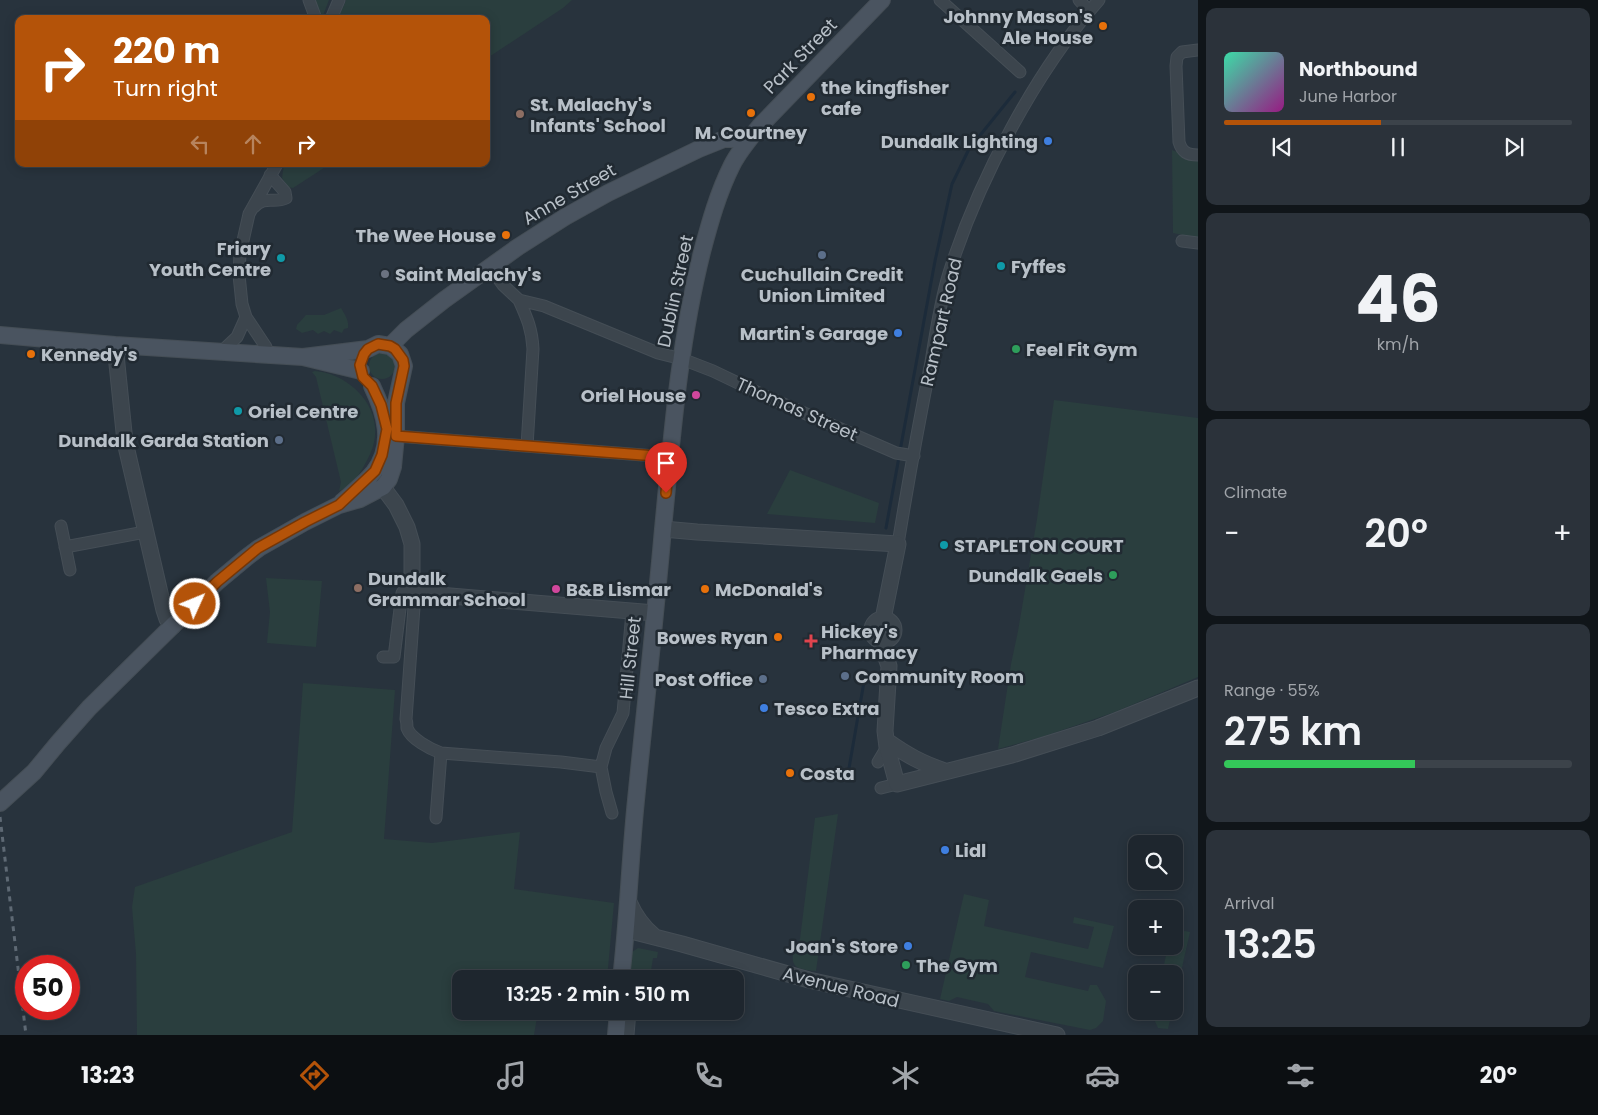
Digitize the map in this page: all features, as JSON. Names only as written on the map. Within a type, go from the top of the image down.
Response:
[{"type":"main road","name":"Park Street","points":[[748,141],[760,126],[882,0]]},
{"type":"main road","name":"Anne Street","points":[[390,346],[406,330],[490,267],[565,217],[608,193],[699,149],[724,139],[748,141]]},
{"type":"main road","name":"Dublin Street","points":[[669,457],[675,402],[692,294],[718,196],[733,163],[748,141]]},
{"type":"main road","points":[[1,335],[220,353],[303,357],[368,349],[378,344],[390,346],[400,354],[404,366],[396,403],[396,436],[393,467],[389,479],[383,487],[360,499],[339,505],[258,548],[217,582],[89,708],[34,772],[4,800]]},
{"type":"main road","points":[[339,505],[375,471],[382,455],[387,429],[381,405],[372,386],[360,371],[361,359],[368,349]]},
{"type":"main road","points":[[303,357],[360,371]]},
{"type":"main road","points":[[372,386],[384,388],[390,386],[400,378],[403,372]]},
{"type":"main road","name":"Hill Street","points":[[629,902],[636,802],[669,457]]},
{"type":"main road","points":[[622,970],[629,902]]},
{"type":"main road","points":[[616,1035],[617,1020]]},
{"type":"street","points":[[309,0],[315,15]]},
{"type":"street","points":[[333,15],[339,0]]},
{"type":"street","points":[[940,0],[1020,72]]},
{"type":"street","points":[[1079,0],[1090,11]]},
{"type":"street","name":"Rampart Road","points":[[887,744],[885,721],[889,666],[886,638],[873,634],[873,627],[876,622],[883,619],[898,544],[905,455],[948,275],[970,217],[1014,124],[1053,60],[1077,26],[1099,0]]},
{"type":"street","points":[[1198,50],[1182,52],[1177,58],[1176,66],[1179,142],[1184,152],[1190,155],[1198,155]]},
{"type":"street","points":[[266,355],[266,346],[246,317],[242,304],[240,261],[249,214],[275,167]]},
{"type":"street","points":[[253,208],[264,200],[283,200],[286,198],[285,192],[270,175]]},
{"type":"street","points":[[1182,241],[1198,243]]},
{"type":"street","points":[[490,267],[503,285],[519,300],[532,333],[533,349],[527,446]]},
{"type":"street","name":"Thomas Street","points":[[519,300],[544,306],[658,353],[682,358],[905,455]]},
{"type":"street","points":[[220,353],[238,337],[246,317]]},
{"type":"street","points":[[115,345],[125,442],[164,610],[167,619],[173,626]]},
{"type":"street","points":[[396,436],[669,457]]},
{"type":"street","points":[[375,471],[376,480],[396,505],[407,527],[412,544],[412,575],[415,588],[406,719],[412,736],[441,752],[601,767]]},
{"type":"street","points":[[61,526],[70,570]]},
{"type":"street","points":[[663,529],[898,544]]},
{"type":"street","points":[[65,547],[145,532]]},
{"type":"street","points":[[383,657],[394,657],[402,593],[406,587],[655,613]]},
{"type":"street","points":[[612,813],[601,767],[606,748],[623,713],[632,612]]},
{"type":"street","points":[[881,788],[1012,756],[1098,728],[1198,688]]},
{"type":"street","points":[[878,762],[887,744]]},
{"type":"street","points":[[887,744],[925,765],[946,771]]},
{"type":"street","points":[[887,744],[897,784]]},
{"type":"street","points":[[436,818],[441,752]]},
{"type":"street","points":[[629,902],[634,915],[641,925],[655,937]]},
{"type":"street","name":"Avenue Road","points":[[627,930],[809,980],[1057,1035]]},
{"type":"street","points":[[628,1035],[629,1020]]},
{"type":"green space","points":[[314,0],[329,0],[323,15],[318,15]]},
{"type":"green space","points":[[346,0],[572,0],[490,56],[490,15],[340,15]]},
{"type":"green space","points":[[1172,150],[1183,158],[1198,159],[1198,238],[1173,233]]},
{"type":"green space","points":[[284,167],[325,167],[293,188],[288,187],[282,178]]},
{"type":"green space","points":[[341,308],[348,325],[348,328],[344,329],[342,333],[334,330],[330,334],[324,331],[318,334],[313,330],[302,333],[296,329],[297,325],[306,315],[324,315]]},
{"type":"green space","points":[[382,353],[391,357],[395,366],[391,375],[382,379],[373,375],[369,366],[373,357]]},
{"type":"green space","points":[[312,372],[336,376],[355,388],[369,406],[373,416],[375,437],[370,455],[355,480],[339,491],[341,482],[316,377]]},
{"type":"green space","name":"Dundalk Gaels","points":[[1054,400],[1198,418],[1198,677],[1115,712],[1042,737],[998,749],[1037,519]]},
{"type":"green space","points":[[790,470],[879,503],[875,523],[767,514]]},
{"type":"green space","points":[[266,578],[322,581],[316,647],[267,643],[270,612]]},
{"type":"green space","points":[[303,683],[395,690],[384,839],[432,843],[520,832],[514,889],[614,903],[608,970],[452,970],[452,1020],[536,1020],[534,1035],[137,1035],[136,954],[132,907],[135,887],[292,832]]},
{"type":"green space","points":[[838,814],[816,971],[805,970],[795,966],[793,954],[800,939],[815,818]]},
{"type":"green space","points":[[964,894],[989,900],[984,926],[1088,949],[1094,927],[1073,923],[1074,917],[1114,926],[1103,968],[1031,952],[1025,977],[1088,991],[1090,985],[1097,985],[1106,1001],[1103,1021],[1096,1028],[1090,1030],[994,1011],[988,1004],[957,997],[949,1001],[940,999]]},
{"type":"green space","points":[[1183,931],[1190,932],[1183,965],[1164,965],[1166,955],[1183,955]]},
{"type":"green space","points":[[638,948],[658,952],[657,958],[653,958],[651,970],[630,970],[632,952]]},
{"type":"green space","points":[[1154,1020],[1170,1020],[1168,1029],[1158,1028]]},
{"type":"waterway","points":[[900,451],[935,261],[952,184],[969,149],[1015,92]]},
{"type":"waterway","points":[[886,528],[899,457]]},
{"type":"waterway","points":[[848,774],[865,676]]},
{"type":"railway","points":[[0,817],[26,1035]]},
{"type":"place","name":"Johnny Mason's Ale House","points":[[1103,26]]},
{"type":"place","name":"the kingfisher cafe","points":[[811,97]]},
{"type":"place","name":"M. Courtney","points":[[751,113]]},
{"type":"place","name":"St. Malachy's Infants' School","points":[[520,114]]},
{"type":"place","name":"Dundalk Lighting","points":[[1048,141]]},
{"type":"place","name":"The Wee House","points":[[506,235]]},
{"type":"place","name":"Cuchullain Credit Union Limited","points":[[822,255]]},
{"type":"place","name":"Friary Youth Centre","points":[[281,258]]},
{"type":"place","name":"Fyffes","points":[[1001,266]]},
{"type":"place","name":"Saint Malachy's","points":[[385,274]]},
{"type":"place","name":"Martin's Garage","points":[[898,333]]},
{"type":"place","name":"Feel Fit Gym","points":[[1016,349]]},
{"type":"place","name":"Kennedy's","points":[[31,354]]},
{"type":"place","name":"Oriel House","points":[[696,395]]},
{"type":"place","name":"Oriel Centre","points":[[238,411]]},
{"type":"place","name":"Dundalk Garda Station","points":[[279,440]]},
{"type":"place","name":"STAPLETON COURT","points":[[944,545]]},
{"type":"place","name":"Dundalk Gaels","points":[[1113,575]]},
{"type":"place","name":"Dundalk Grammar School","points":[[358,588]]},
{"type":"place","name":"B&B Lismar","points":[[556,589]]},
{"type":"place","name":"McDonald's","points":[[705,589]]},
{"type":"place","name":"Bowes Ryan","points":[[778,637]]},
{"type":"place","name":"Hickey's Pharmacy","points":[[811,641]]},
{"type":"place","name":"Community Room","points":[[845,676]]},
{"type":"place","name":"Post Office","points":[[763,679]]},
{"type":"place","name":"Tesco Extra","points":[[764,708]]},
{"type":"place","name":"Costa","points":[[790,773]]},
{"type":"place","name":"Lidl","points":[[945,850]]},
{"type":"place","name":"Joan's Store","points":[[908,946]]},
{"type":"place","name":"The Gym","points":[[906,965]]},
{"type":"route","points":[[195,604],[217,582],[258,548],[339,505],[375,471],[382,455],[387,429],[381,405],[372,386],[363,377],[360,365],[361,359],[368,349],[378,344],[384,344],[395,349],[403,360],[404,366],[396,403],[396,436],[669,457],[666,493]]}]
